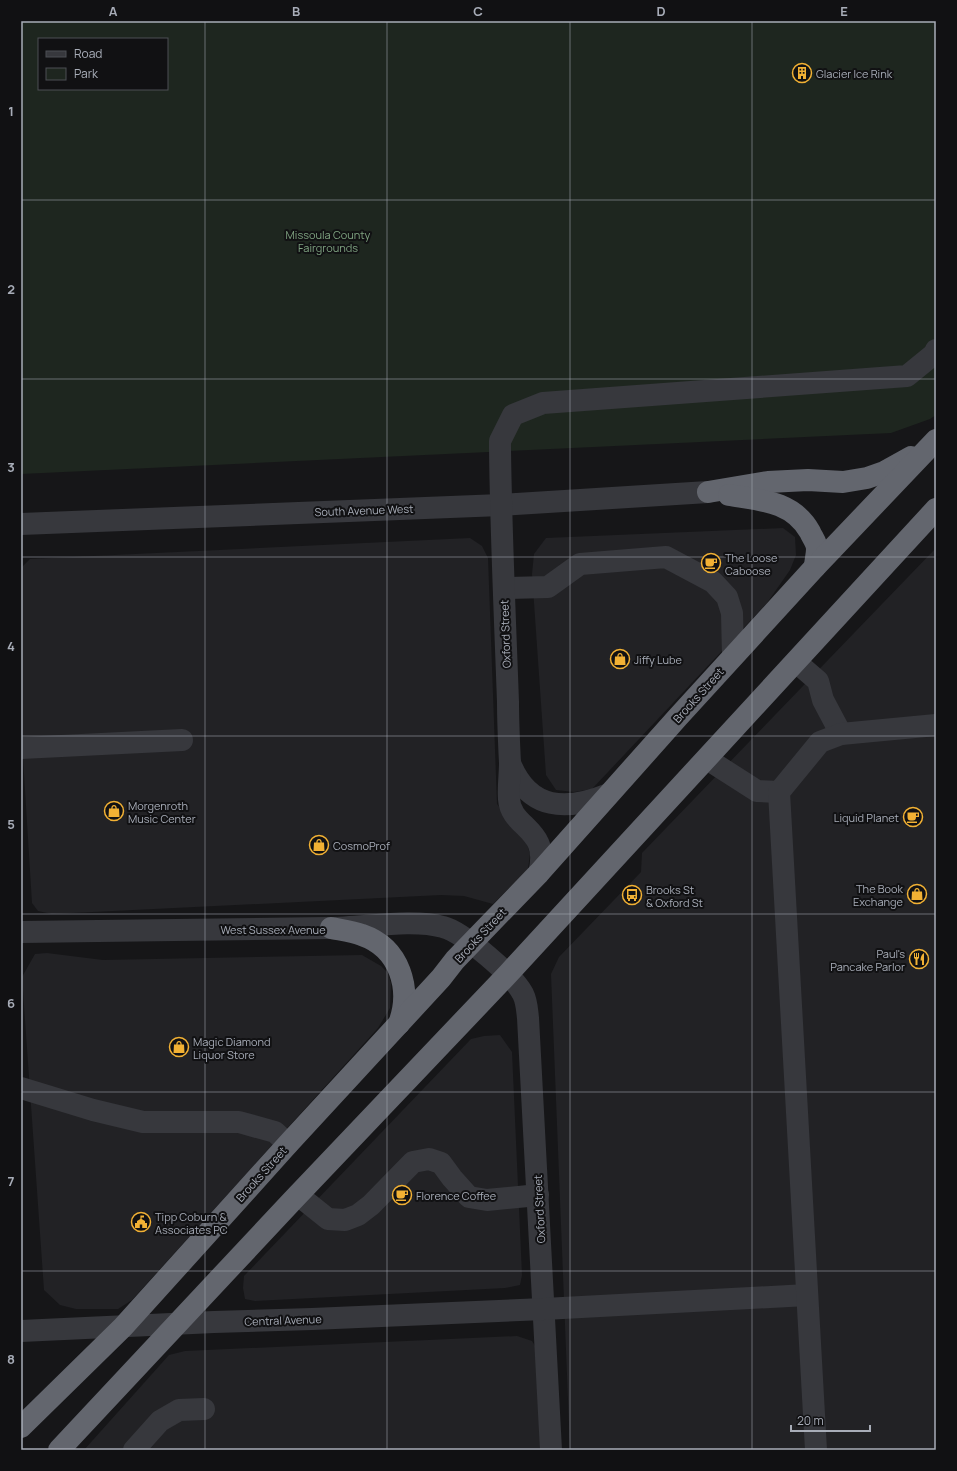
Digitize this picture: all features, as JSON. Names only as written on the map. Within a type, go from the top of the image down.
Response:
[{"type":"highway","points":[[708,492],[768,482],[808,480],[843,482],[866,478],[884,472],[932,444]]},
{"type":"highway","name":"Brooks Street","points":[[21,1427],[123,1327],[288,1144],[441,978],[455,960],[539,873],[815,567],[932,444]]},
{"type":"highway","points":[[708,492],[766,501],[784,507],[804,522],[813,538],[817,548],[815,567]]},
{"type":"highway","points":[[59,1450],[508,974],[936,509]]},
{"type":"highway","points":[[331,928],[363,935],[380,945],[393,958],[402,978],[403,1007],[399,1024]]},
{"type":"street","name":"Oxford Street","points":[[539,873],[542,862],[542,854],[539,846],[533,834],[515,814],[509,800],[510,763],[500,441],[513,415],[543,403],[907,376],[934,354],[936,350]]},
{"type":"street","name":"South Avenue West","points":[[21,524],[501,505],[708,492]]},
{"type":"street","points":[[504,588],[548,587],[580,564],[666,557],[713,582],[727,597],[732,612],[734,656]]},
{"type":"street","points":[[796,662],[818,681],[823,700],[841,734]]},
{"type":"street","points":[[816,1450],[779,792],[820,742],[841,734],[936,725]]},
{"type":"street","points":[[21,748],[182,740]]},
{"type":"street","points":[[706,759],[757,791],[779,792]]},
{"type":"street","name":"Oxford Street","points":[[510,763],[513,772],[530,794],[549,804],[574,804],[594,800],[609,794]]},
{"type":"street","name":"West Sussex Avenue","points":[[21,932],[331,928],[416,923],[453,930],[508,974]]},
{"type":"street","name":"Oxford Street","points":[[508,974],[523,994],[527,1005],[551,1450]]},
{"type":"street","points":[[21,1088],[93,1110],[142,1122],[239,1122],[274,1132],[288,1144]]},
{"type":"street","points":[[298,1195],[328,1219],[345,1220],[358,1214],[370,1205],[413,1162],[429,1159],[441,1163],[469,1197],[487,1200],[538,1194]]},
{"type":"street","name":"Central Avenue","points":[[21,1331],[544,1309],[807,1295]]},
{"type":"street","points":[[134,1450],[160,1421],[179,1410],[204,1409]]},
{"type":"shaded area","points":[[783,528],[795,537],[796,555],[790,570],[767,603],[592,789],[574,792],[556,790],[546,775],[532,574],[534,554],[546,538]]},
{"type":"shaded area","points":[[470,538],[482,546],[488,558],[497,804],[526,841],[530,854],[528,869],[493,904],[464,896],[441,895],[52,914],[38,911],[32,903],[21,725],[21,568],[30,559]]},
{"type":"shaded area","points":[[936,548],[936,1450],[570,1450],[551,974],[559,957],[641,872],[642,853]]},
{"type":"shaded area","points":[[47,953],[103,960],[362,955],[381,966],[388,973],[391,984],[390,1008],[378,1028],[132,1300],[118,1309],[76,1309],[60,1305],[44,1290],[22,977],[35,954]]},
{"type":"shaded area","points":[[500,1035],[512,1052],[522,1275],[520,1285],[505,1288],[255,1301],[245,1299],[243,1288],[244,1276],[471,1039]]},
{"type":"shaded area","points":[[517,1336],[532,1341],[537,1349],[543,1450],[84,1450],[169,1355],[185,1351]]},
{"type":"green space","name":"Missoula County Fairgrounds","points":[[21,21],[936,21],[936,415],[930,419],[891,433],[21,474]]},
{"type":"place","name":"Glacier Ice Rink","points":[[802,73]]},
{"type":"place","name":"The Loose Caboose","points":[[711,563]]},
{"type":"place","name":"Jiffy Lube","points":[[620,659]]},
{"type":"place","name":"Morgenroth Music Center","points":[[114,811]]},
{"type":"place","name":"Liquid Planet","points":[[913,817]]},
{"type":"place","name":"CosmoProf","points":[[319,845]]},
{"type":"place","name":"The Book Exchange","points":[[917,894]]},
{"type":"place","name":"Brooks St & Oxford St","points":[[632,895]]},
{"type":"place","name":"Paul's Pancake Parlor","points":[[919,959]]},
{"type":"place","name":"Magic Diamond Liquor Store","points":[[179,1047]]},
{"type":"place","name":"Florence Coffee","points":[[402,1195]]},
{"type":"place","name":"Tipp Coburn & Associates PC","points":[[141,1222]]}]
